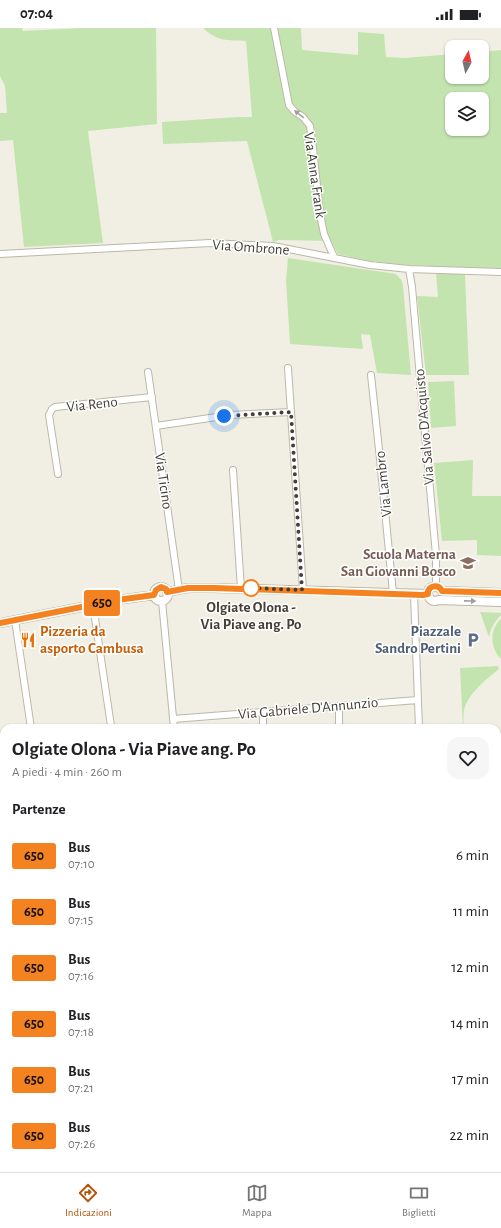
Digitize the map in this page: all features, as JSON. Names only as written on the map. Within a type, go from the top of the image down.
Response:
[{"type":"street","name":"Via Anna Frank","points":[[274,28],[289,105],[310,126],[324,234],[334,258]]},
{"type":"street","name":"Via Ombrone","points":[[0,254],[210,243],[273,246],[370,265],[409,269],[501,272]]},
{"type":"street","name":"Via Salvo D'Acquisto","points":[[409,269],[412,286],[439,589]]},
{"type":"street","points":[[288,368],[302,590]]},
{"type":"street","name":"Via Ticino","points":[[148,372],[179,590]]},
{"type":"street","name":"Via Lambro","points":[[371,375],[393,593]]},
{"type":"street","name":"Via Reno","points":[[58,474],[49,415],[52,409],[55,407],[152,397]]},
{"type":"street","points":[[156,426],[230,415],[291,412]]},
{"type":"street","points":[[233,470],[241,588]]},
{"type":"street","points":[[154,595],[155,591],[160,588],[164,588],[167,592],[167,598],[162,601]]},
{"type":"street","points":[[167,592],[198,588],[241,588],[428,594]]},
{"type":"street","points":[[501,593],[430,588],[428,591],[429,598],[432,600],[501,602]]},
{"type":"street","points":[[439,589],[442,597],[439,600]]},
{"type":"street","points":[[414,594],[419,724]]},
{"type":"street","points":[[154,595],[157,600],[162,601]]},
{"type":"street","points":[[0,623],[141,596],[154,595]]},
{"type":"street","points":[[162,601],[174,724]]},
{"type":"street","points":[[93,605],[111,724]]},
{"type":"street","points":[[15,620],[30,724]]},
{"type":"street","name":"Via Gabriele D'Annunzio","points":[[173,719],[418,700]]},
{"type":"street","points":[[338,706],[340,724]]},
{"type":"street","points":[[263,712],[263,724]]},
{"type":"green space","points":[[0,28],[22,28],[23,31],[82,28],[156,28],[157,124],[88,131],[103,243],[24,247],[13,140],[0,141],[0,113],[7,113],[5,86],[0,76]]},
{"type":"green space","points":[[203,28],[301,28],[302,50],[358,55],[358,32],[384,34],[386,57],[405,58],[445,55],[445,84],[489,84],[489,51],[501,50],[501,269],[408,265],[368,261],[338,254],[331,241],[279,240],[273,242],[247,141],[163,144],[162,122],[252,117],[246,41],[228,40],[213,36]]},
{"type":"green space","points":[[288,258],[396,274],[402,281],[403,286],[411,375],[377,373],[370,335],[361,334],[363,349],[290,344],[286,280]]},
{"type":"green space","points":[[436,273],[465,274],[469,375],[426,375],[417,296],[438,297]]},
{"type":"green space","points":[[454,381],[456,426],[431,428],[428,382]]},
{"type":"green space","points":[[473,460],[472,496],[501,496],[501,556],[477,555],[477,540],[442,541],[434,463]]},
{"type":"green space","points":[[480,612],[501,613],[493,625],[489,637]]},
{"type":"green space","points":[[501,619],[501,659],[497,655],[492,639],[494,628]]},
{"type":"green space","points":[[498,666],[499,669],[478,687],[466,704],[463,724],[463,724],[460,668]]},
{"type":"bus line","name":"650","points":[[0,623],[117,600],[154,595],[155,591],[161,587],[166,589],[167,592],[188,588],[243,588],[423,595],[428,594],[430,588],[436,586],[442,591],[501,593]]},
{"type":"place","name":"Scuola Materna San Giovanni Bosco","points":[[468,563]]},
{"type":"place","name":"Olgiate Olona - Via Piave ang. Po","points":[[251,588]]},
{"type":"place","name":"Pizzeria da asporto Cambusa","points":[[28,640]]},
{"type":"place","name":"Piazzale Sandro Pertini","points":[[473,640]]},
{"type":"route","points":[[224,416],[237,414],[291,412],[302,590],[251,588]]}]
